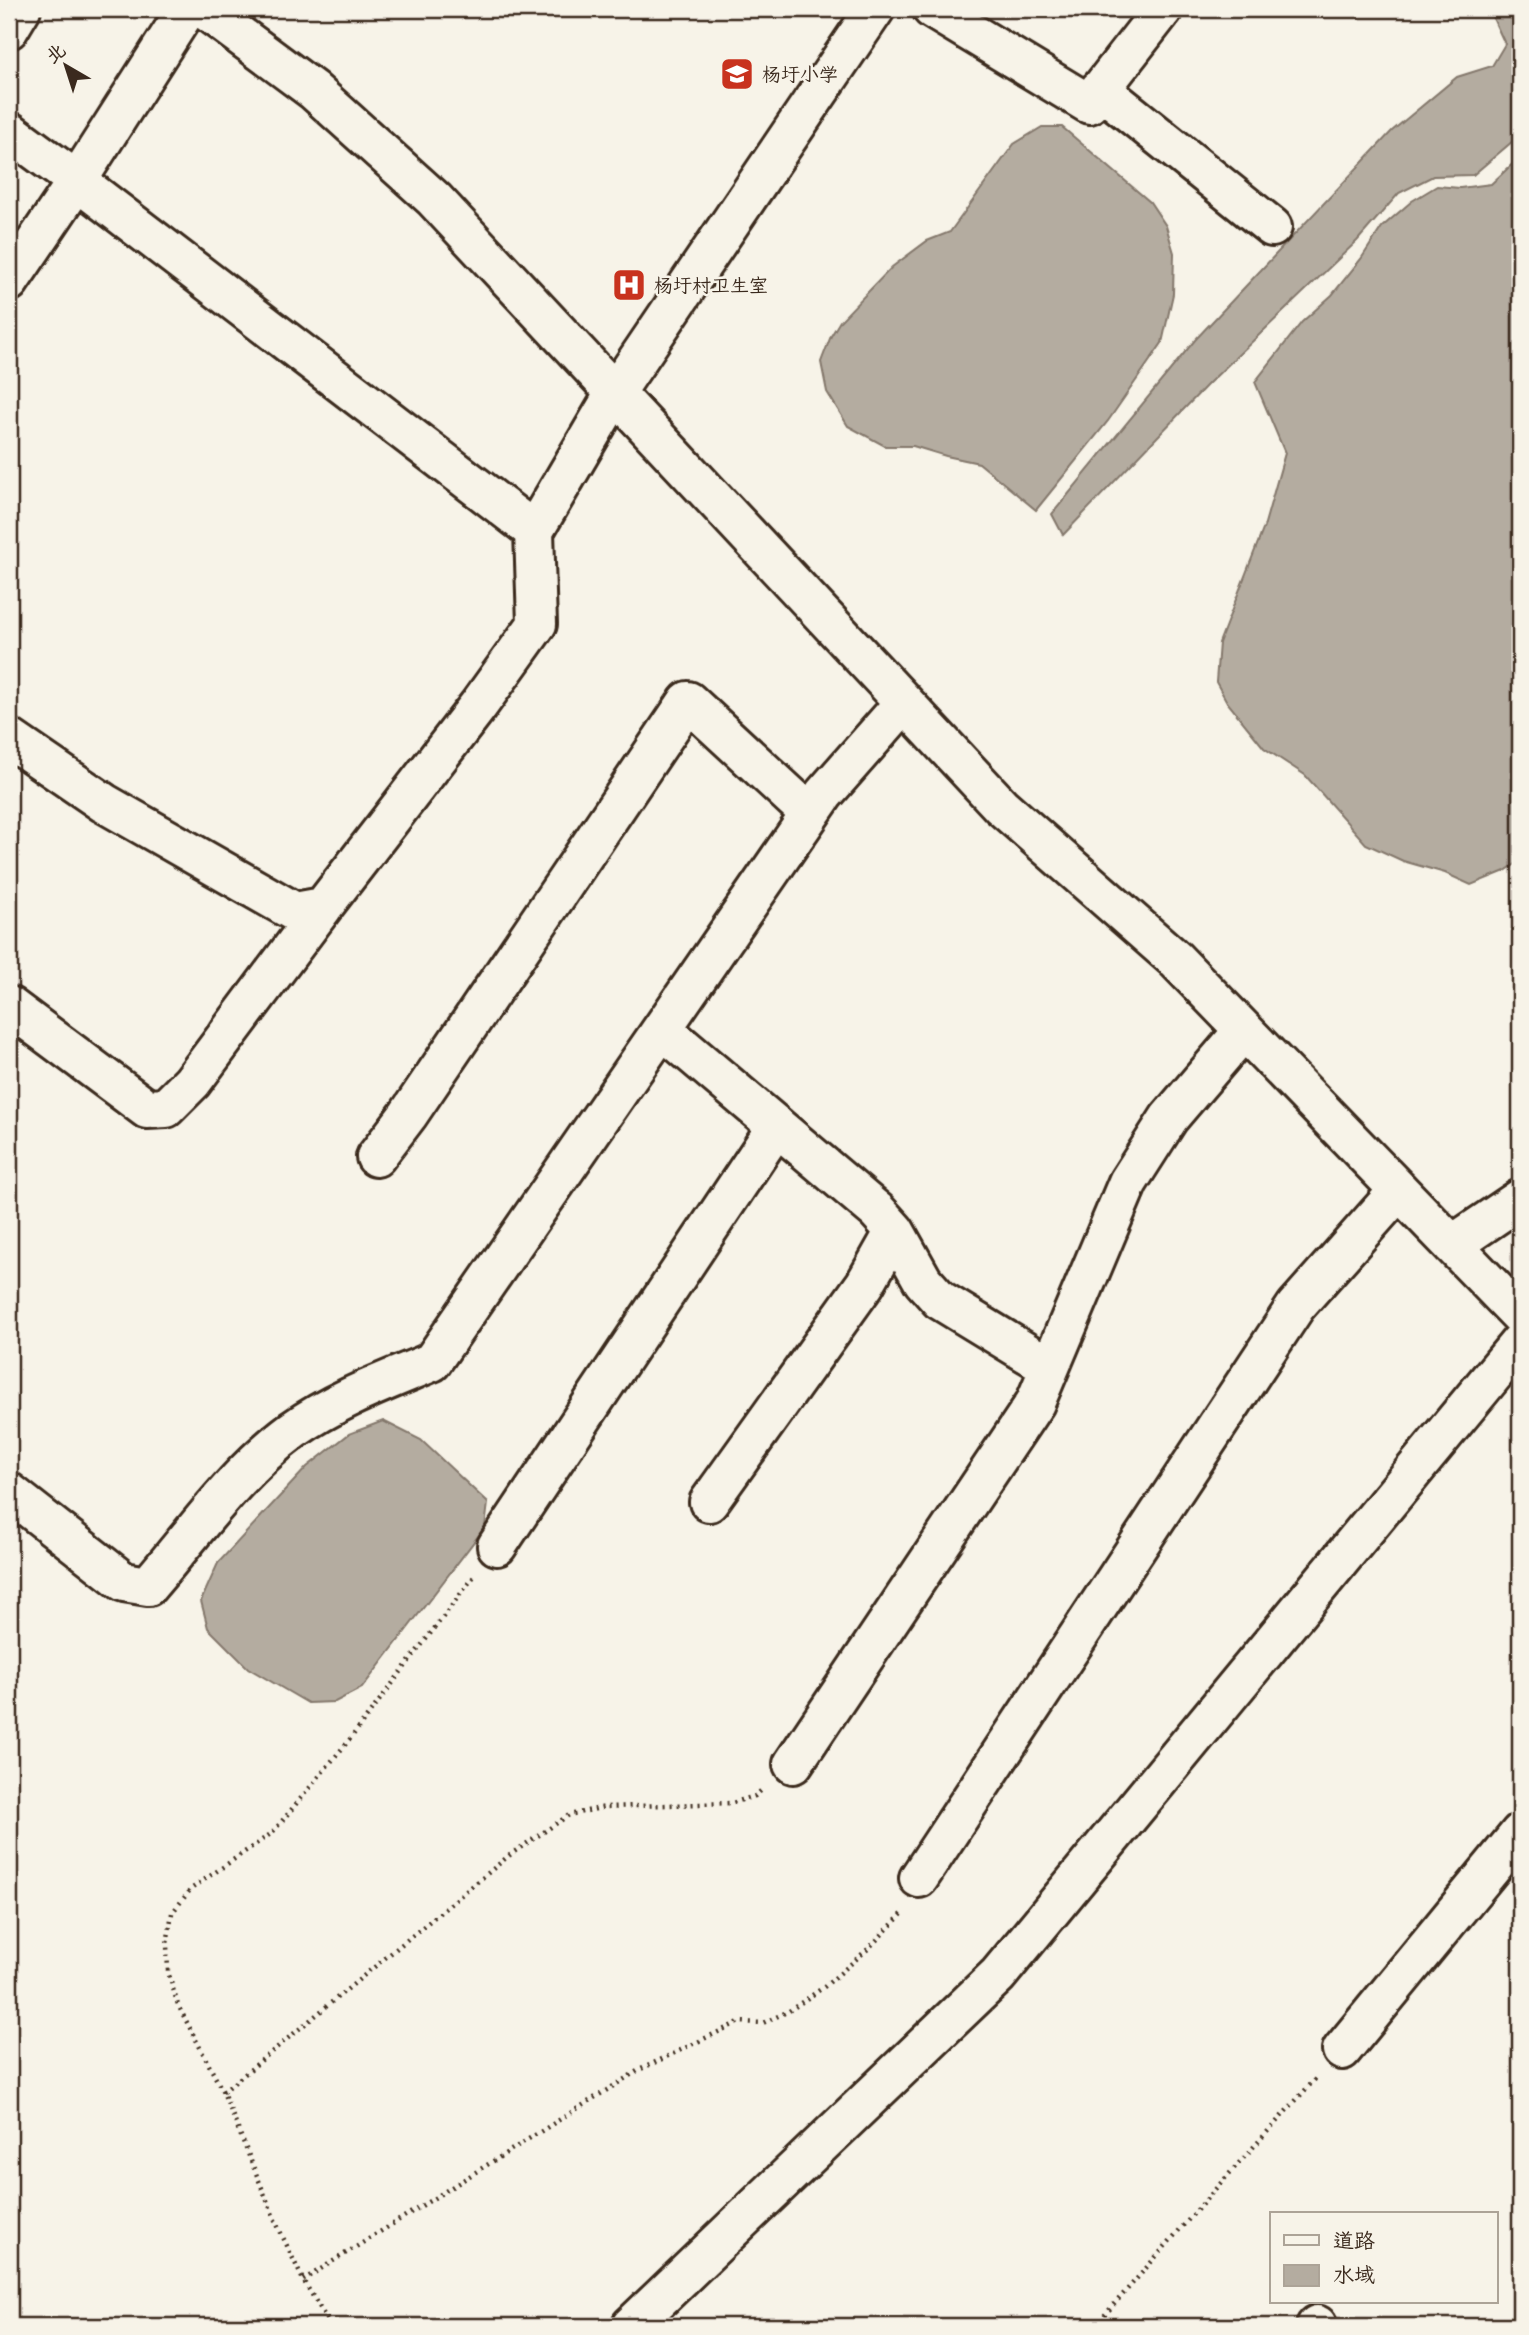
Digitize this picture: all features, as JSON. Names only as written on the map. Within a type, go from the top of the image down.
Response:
[{"type":"street","points":[[9,29],[21,9]]},
{"type":"street","points":[[9,282],[187,9]]},
{"type":"street","points":[[204,9],[313,90],[434,199],[1001,806],[1175,959],[1520,1315]]},
{"type":"street","points":[[9,1006],[148,1110],[166,1108],[192,1082],[478,706],[537,624],[534,531],[615,393],[875,9]]},
{"type":"street","points":[[932,9],[1089,104],[1163,9]]},
{"type":"street","points":[[1100,89],[1272,227]]},
{"type":"street","points":[[9,131],[534,531]]},
{"type":"street","points":[[376,1157],[408,1115],[688,701],[810,814]]},
{"type":"street","points":[[9,1492],[124,1582],[148,1586],[236,1480],[293,1431],[348,1398],[432,1362],[824,794],[904,703]]},
{"type":"street","points":[[9,738],[104,803],[295,912],[323,907]]},
{"type":"street","points":[[662,1029],[877,1211],[895,1231],[923,1281],[940,1300],[1050,1367]]},
{"type":"street","points":[[793,1764],[1035,1403],[1128,1182],[1169,1118],[1244,1030]]},
{"type":"street","points":[[497,1546],[777,1126]]},
{"type":"street","points":[[919,1878],[1296,1306],[1399,1190]]},
{"type":"street","points":[[1452,1245],[1520,1199]]},
{"type":"street","points":[[709,1502],[865,1284],[895,1231]]},
{"type":"street","points":[[631,2326],[998,1975],[1520,1342]]},
{"type":"street","points":[[1342,2050],[1520,1833]]},
{"type":"path","points":[[331,2326],[303,2280],[275,2220],[223,2092],[178,2005],[168,1972],[167,1944],[172,1913],[191,1889],[272,1833],[350,1739],[497,1546]]},
{"type":"path","points":[[223,2092],[511,1854],[569,1815],[605,1807],[732,1803],[755,1796],[793,1764]]},
{"type":"path","points":[[303,2280],[639,2070],[739,2022],[763,2022],[789,2011],[824,1987],[904,1914],[919,1878]]},
{"type":"path","points":[[1095,2326],[1342,2050]]},
{"type":"water","points":[[1483,9],[1520,9],[1520,135],[1473,175],[1433,176],[1399,193],[1357,241],[1208,384],[1063,535],[1052,514],[1195,340],[1392,131],[1457,77],[1492,66],[1505,44],[1492,16]]},
{"type":"water","points":[[1042,127],[1062,127],[1150,202],[1166,226],[1174,253],[1173,294],[1162,343],[1108,421],[1036,510],[979,463],[913,446],[885,446],[848,426],[827,392],[821,362],[840,321],[892,267],[927,241],[950,232],[1014,144]]},
{"type":"water","points":[[1520,157],[1520,861],[1505,871],[1471,885],[1445,873],[1403,861],[1366,844],[1305,775],[1264,748],[1227,702],[1216,682],[1219,643],[1264,527],[1285,453],[1255,382],[1302,322],[1332,295],[1382,227],[1412,201],[1437,186],[1460,188],[1491,184]]},
{"type":"water","points":[[383,1421],[421,1440],[488,1503],[485,1527],[362,1688],[335,1702],[308,1703],[248,1668],[208,1628],[201,1601],[218,1563],[307,1467],[349,1434]]},
{"type":"place","name":"杨圩小学","points":[[737,74]]},
{"type":"place","name":"杨圩村卫生室","points":[[629,285]]}]
